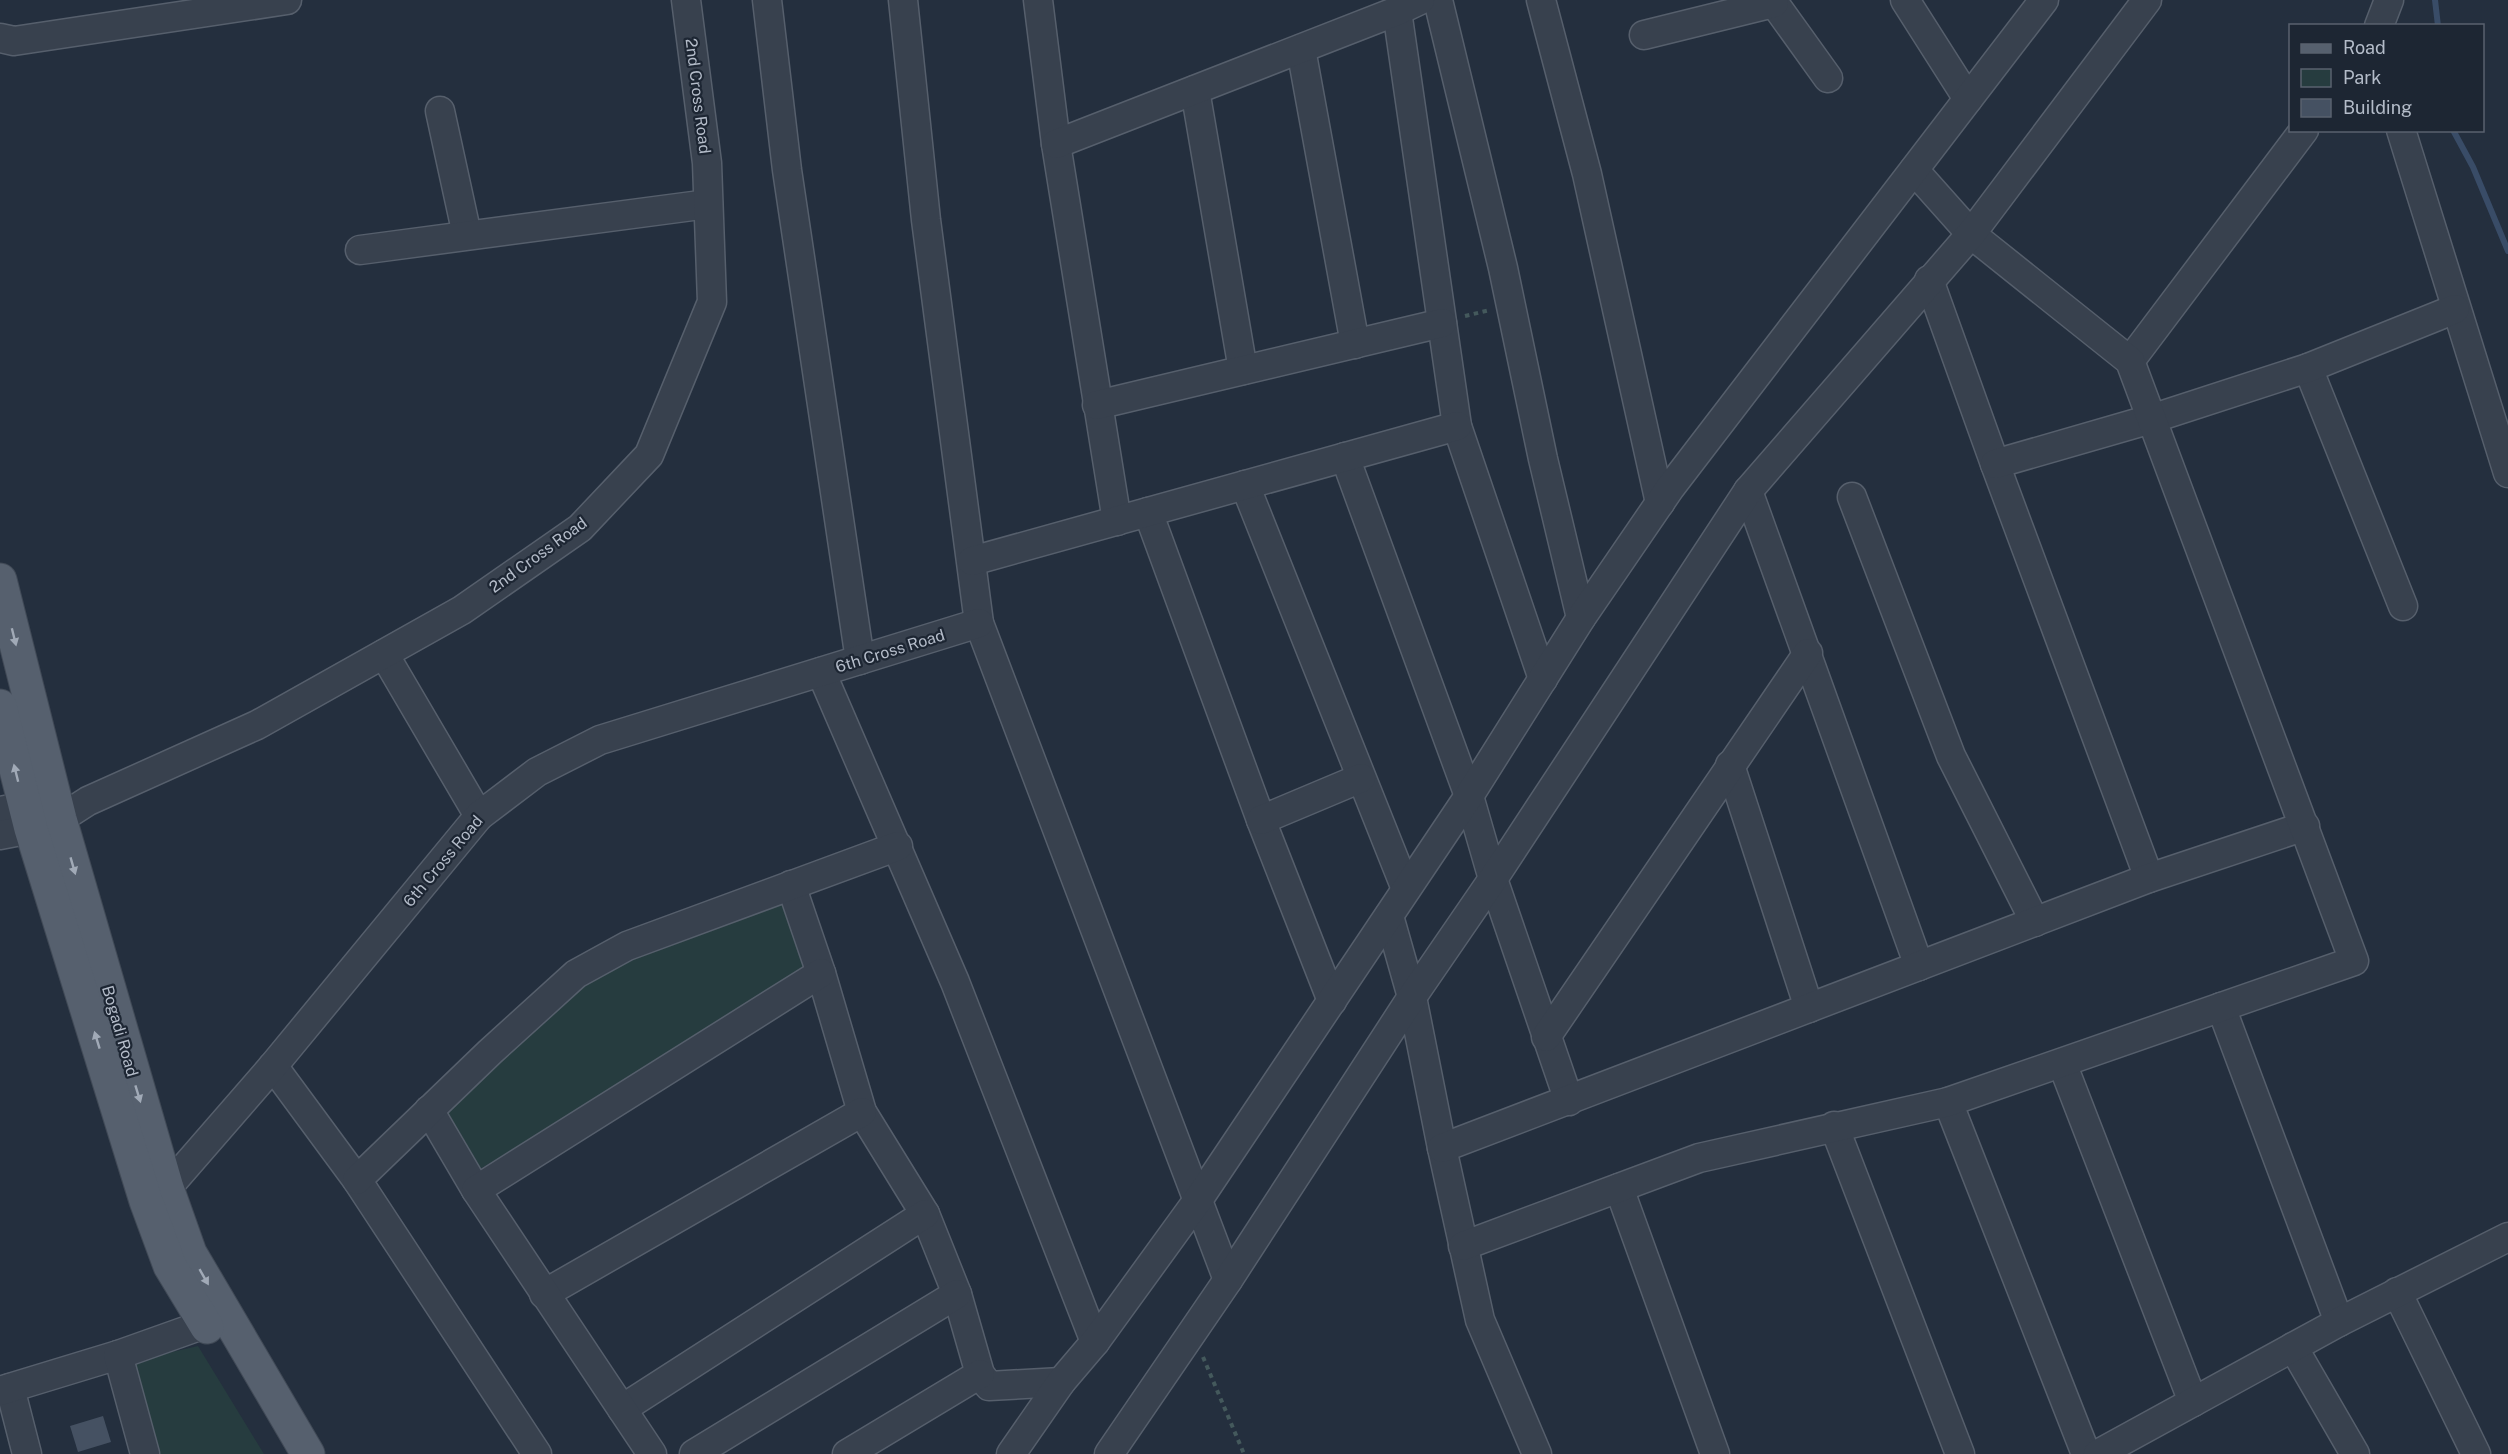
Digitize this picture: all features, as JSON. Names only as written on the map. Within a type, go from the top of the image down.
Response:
[{"type":"main road","name":"Bogadi Road","points":[[0,580],[37,815]]},
{"type":"main road","name":"Bogadi Road","points":[[0,706],[37,815],[123,1044],[170,1266],[285,1454]]},
{"type":"main road","name":"Bogadi Road","points":[[156,1195],[308,1454]]},
{"type":"street","points":[[0,38],[14,41],[287,0]]},
{"type":"street","name":"2nd Cross Road","points":[[37,815],[257,725],[462,610],[580,528],[649,454],[712,302],[706,163],[686,0]]},
{"type":"street","points":[[766,0],[789,181],[860,660]]},
{"type":"street","points":[[903,0],[926,220],[979,623],[1228,1280]]},
{"type":"street","points":[[1438,0],[1511,304],[1543,459],[1581,618]]},
{"type":"street","points":[[1541,0],[1587,174],[1660,503]]},
{"type":"street","points":[[1905,0],[1968,99]]},
{"type":"street","points":[[1011,1454],[1061,1382],[1095,1342],[1198,1200],[1469,796],[1581,618],[1660,503],[2044,0]]},
{"type":"street","points":[[1109,1454],[1228,1280],[1412,997],[1493,879],[1748,491],[1971,234],[2147,0]]},
{"type":"street","points":[[2380,24],[2389,0]]},
{"type":"street","points":[[1644,35],[1773,1],[1828,78]]},
{"type":"street","points":[[1045,3],[1056,144],[1096,405],[1117,521]]},
{"type":"street","points":[[1056,144],[1408,6],[1442,323],[1457,426],[1543,679]]},
{"type":"street","points":[[1301,49],[1355,344]]},
{"type":"street","points":[[1195,90],[1243,370]]},
{"type":"street","points":[[440,111],[467,236]]},
{"type":"street","points":[[2130,361],[2302,132]]},
{"type":"street","points":[[2402,132],[2455,309],[2508,472]]},
{"type":"street","points":[[1463,1246],[1699,1158],[1948,1102],[2354,961],[2130,361],[1971,234],[1914,170]]},
{"type":"street","points":[[360,250],[708,204]]},
{"type":"street","points":[[1929,280],[2149,878]]},
{"type":"street","points":[[1995,464],[2151,419],[2308,368],[2455,309]]},
{"type":"street","points":[[1096,405],[1442,323]]},
{"type":"street","points":[[2308,368],[2403,606]]},
{"type":"street","points":[[972,561],[1457,426]]},
{"type":"street","points":[[1345,457],[1469,796],[1493,879],[1569,1101]]},
{"type":"street","points":[[1245,485],[1406,890]]},
{"type":"street","points":[[1748,491],[1919,966]]},
{"type":"street","points":[[1852,497],[1951,756],[2034,922]]},
{"type":"street","points":[[1148,512],[1261,820],[1332,1001]]},
{"type":"street","name":"6th Cross Road","points":[[156,1195],[273,1066],[479,816],[537,772],[600,740],[979,623]]},
{"type":"street","points":[[1546,1038],[1808,653]]},
{"type":"street","points":[[384,654],[479,816]]},
{"type":"street","points":[[821,672],[955,982],[1095,1342]]},
{"type":"street","points":[[1730,765],[1809,1008]]},
{"type":"street","points":[[1261,820],[1361,778]]},
{"type":"street","points":[[1442,1148],[2149,878],[2305,826]]},
{"type":"street","points":[[357,1180],[429,1110],[576,975],[627,946],[898,846]]},
{"type":"street","points":[[791,885],[821,973],[862,1112],[925,1215],[957,1294],[980,1374],[988,1386],[1061,1382]]},
{"type":"street","points":[[1389,916],[1412,997],[1480,1320],[1537,1454]]},
{"type":"street","points":[[476,1190],[821,973]]},
{"type":"street","points":[[2221,1007],[2339,1322]]},
{"type":"street","points":[[2062,1063],[2193,1402]]},
{"type":"street","points":[[273,1066],[357,1180],[537,1454]]},
{"type":"street","points":[[1948,1102],[2086,1454]]},
{"type":"street","points":[[429,1110],[476,1190],[652,1454]]},
{"type":"street","points":[[544,1294],[862,1112]]},
{"type":"street","points":[[1834,1126],[1960,1454]]},
{"type":"street","points":[[1619,1188],[1715,1454]]},
{"type":"street","points":[[622,1409],[925,1215]]},
{"type":"street","points":[[2098,1454],[2339,1322],[2508,1237]]},
{"type":"street","points":[[2397,1292],[2476,1454]]},
{"type":"street","points":[[694,1454],[957,1294]]},
{"type":"street","points":[[27,1454],[5,1389],[205,1324]]},
{"type":"street","points":[[2293,1347],[2355,1454]]},
{"type":"street","points":[[118,1354],[145,1454]]},
{"type":"street","points":[[847,1454],[980,1374]]},
{"type":"path","points":[[1442,323],[1511,304]]},
{"type":"path","points":[[1193,1332],[1244,1454]]},
{"type":"green space","points":[[782,899],[807,972],[475,1172],[441,1112],[586,979]]},
{"type":"green space","points":[[198,1346],[264,1454],[155,1454],[129,1362]]},
{"type":"building","points":[[103,1416],[111,1442],[78,1452],[70,1426]]},
{"type":"waterway","points":[[2435,0],[2438,24]]},
{"type":"waterway","points":[[2454,132],[2473,167],[2508,251]]}]
